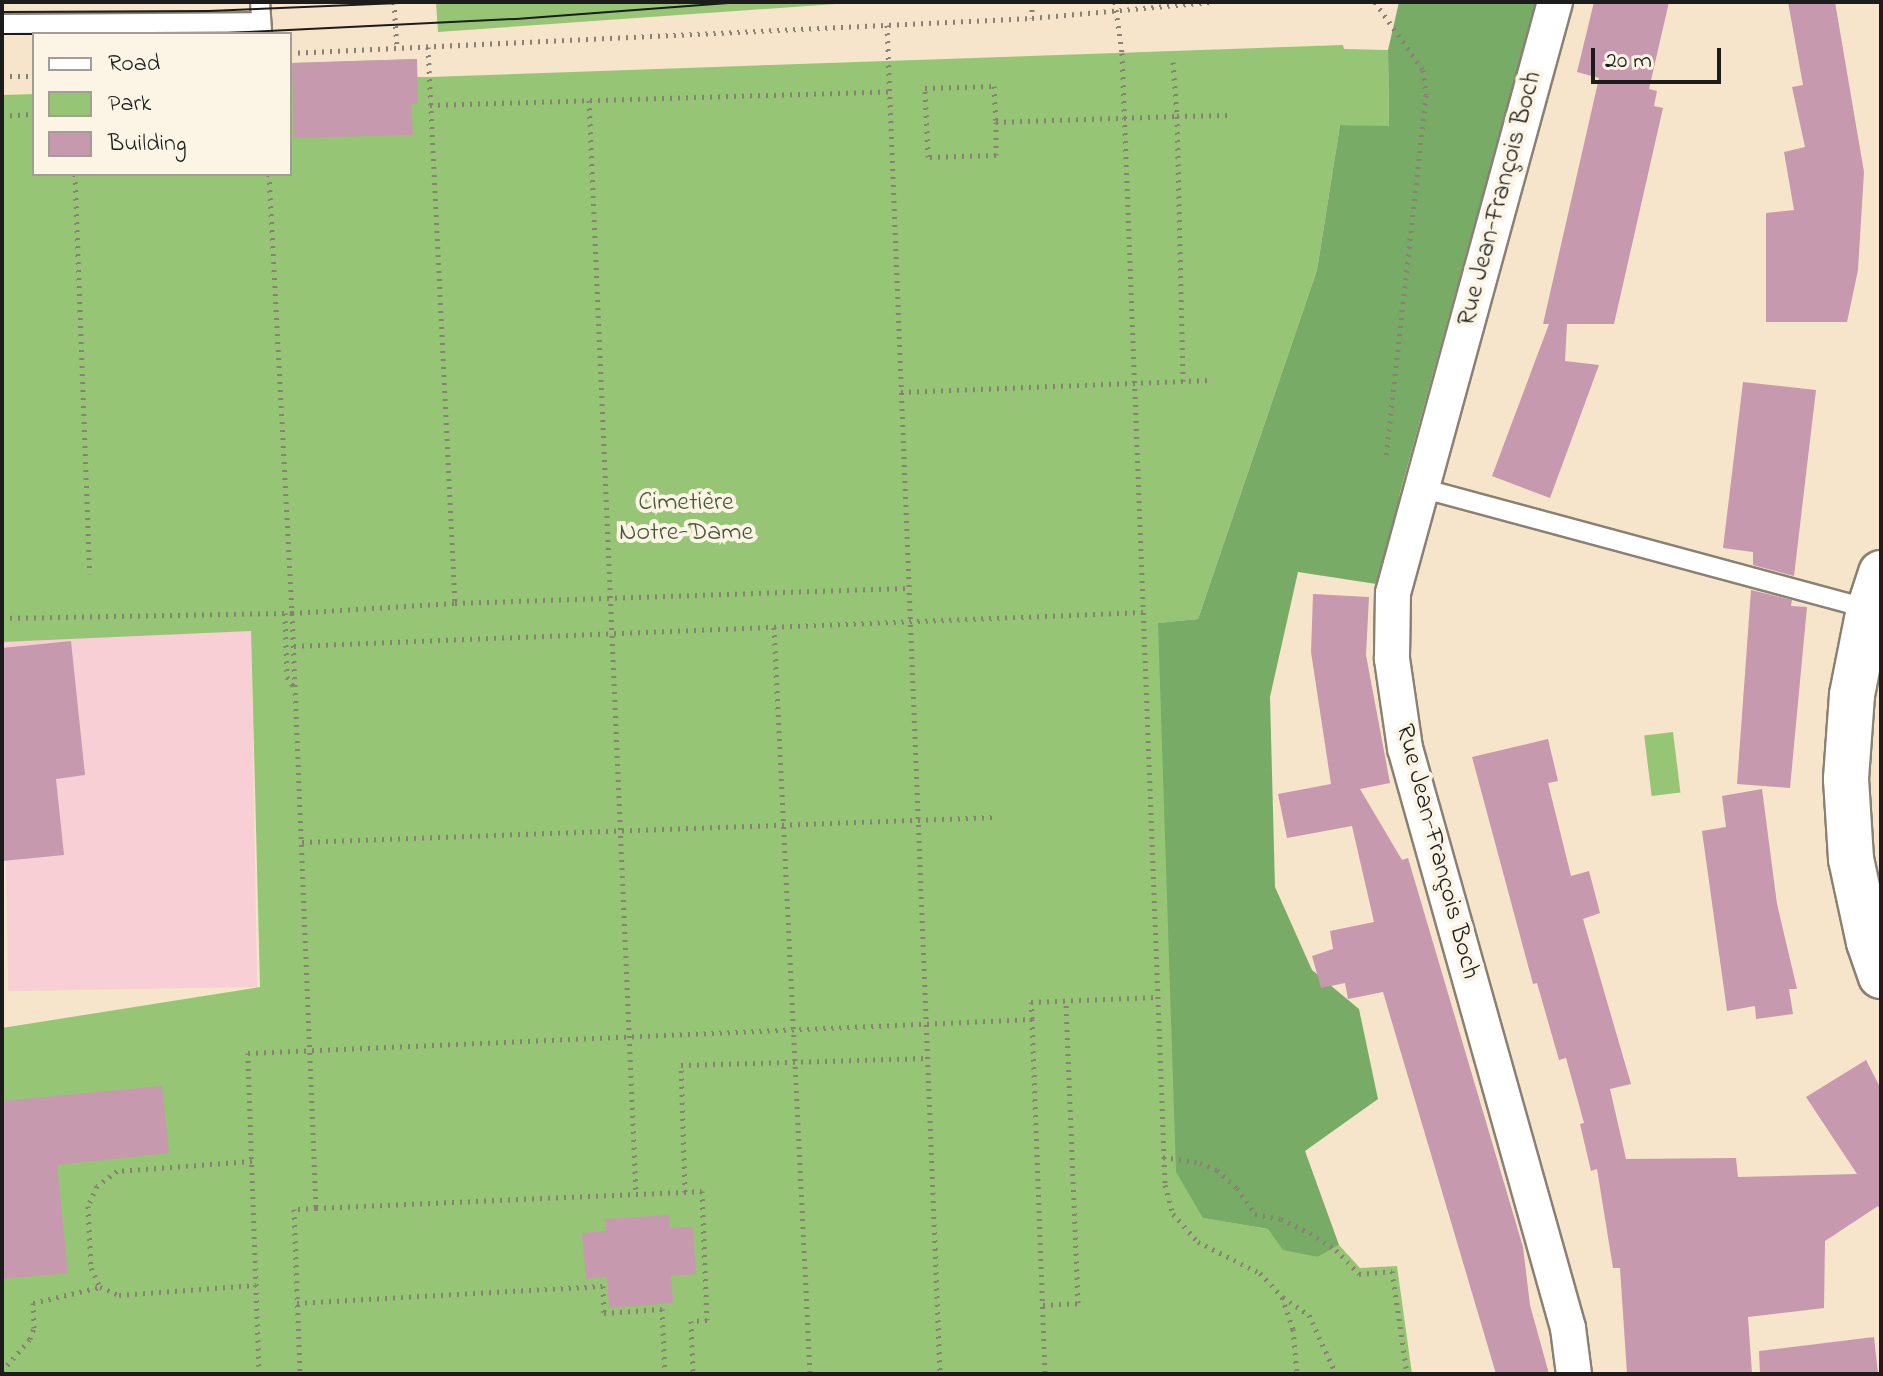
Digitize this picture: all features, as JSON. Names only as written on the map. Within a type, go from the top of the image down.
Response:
[{"type":"main road","points":[[1875,591],[1852,695],[1846,779],[1851,859],[1881,976]]},
{"type":"street","name":"Rue Jean-François Boch","points":[[1555,2],[1393,593],[1392,659],[1405,748],[1568,1328],[1574,1374]]},
{"type":"lane","points":[[2,24],[262,28],[260,2]]},
{"type":"lane","points":[[1419,496],[1875,591]]},
{"type":"path","points":[[394,2],[397,48]]},
{"type":"path","points":[[1032,2],[1032,18]]},
{"type":"path","points":[[1115,2],[1124,115],[1162,1157],[1173,1214],[1198,1242],[1260,1273],[1282,1297],[1309,1315],[1336,1374]]},
{"type":"path","points":[[292,53],[1032,18],[1213,2]]},
{"type":"path","points":[[1375,2],[1423,70],[1426,95],[1385,472],[1400,493],[1419,496]]},
{"type":"path","points":[[887,25],[940,1374]]},
{"type":"path","points":[[428,47],[455,603]]},
{"type":"path","points":[[1173,62],[1183,381]]},
{"type":"path","points":[[2,76],[32,76]]},
{"type":"path","points":[[994,86],[996,122],[996,155],[928,157],[925,88],[994,86]]},
{"type":"path","points":[[430,105],[889,91]]},
{"type":"path","points":[[589,100],[636,1194]]},
{"type":"path","points":[[2,116],[32,114]]},
{"type":"path","points":[[996,122],[1124,115],[1230,115]]},
{"type":"path","points":[[75,176],[90,574]]},
{"type":"path","points":[[269,176],[288,613],[287,677],[295,690]]},
{"type":"path","points":[[901,392],[1211,380]]},
{"type":"path","points":[[2,618],[288,613],[455,603],[909,588]]},
{"type":"path","points":[[294,646],[1143,612]]},
{"type":"path","points":[[288,613],[294,646],[316,1208]]},
{"type":"path","points":[[774,627],[810,1374]]},
{"type":"path","points":[[302,842],[996,817]]},
{"type":"path","points":[[1045,1374],[1031,1002],[1157,997]]},
{"type":"path","points":[[1043,1305],[1078,1303],[1066,1000]]},
{"type":"path","points":[[259,1374],[248,1053],[1032,1019]]},
{"type":"path","points":[[685,1192],[681,1065],[928,1058]]},
{"type":"path","points":[[1162,1157],[1200,1163],[1217,1170],[1237,1188],[1255,1214],[1281,1219],[1310,1233],[1336,1250],[1359,1274],[1392,1271],[1407,1374]]},
{"type":"path","points":[[100,1287],[91,1268],[88,1206],[97,1186],[117,1171],[252,1161]]},
{"type":"path","points":[[300,1374],[294,1209],[702,1191],[707,1320],[691,1321],[693,1374]]},
{"type":"path","points":[[2,1371],[30,1339],[34,1328],[33,1303],[100,1287],[119,1295],[256,1285]]},
{"type":"path","points":[[297,1303],[603,1286],[604,1313],[662,1309],[665,1374]]},
{"type":"path","points":[[1282,1297],[1293,1329],[1297,1374]]},
{"type":"shaded area","points":[[251,631],[257,987],[8,991],[2,635]]},
{"type":"green space","points":[[436,2],[864,2],[438,32]]},
{"type":"green space","points":[[1399,2],[1536,2],[1400,493],[1383,585],[1298,572],[1270,697],[1275,887],[1312,970],[1359,1009],[1378,1099],[1305,1151],[1339,1245],[1318,1257],[1283,1250],[1268,1229],[1203,1218],[1176,1172],[1158,623],[1198,619],[1317,270],[1340,125],[1389,126],[1388,50]]},
{"type":"green space","name":"Cimetière Notre-Dame","points":[[1343,45],[1344,49],[1388,50],[1389,127],[1340,125],[1317,270],[1198,619],[1159,623],[1204,1218],[1268,1229],[1318,1257],[1339,1245],[1360,1268],[1397,1266],[1412,1374],[2,1374],[2,1028],[260,987],[251,631],[2,642],[2,95],[32,94],[32,176],[292,176],[292,63],[417,59],[417,77]]},
{"type":"green space","points":[[1673,732],[1680,793],[1652,796],[1644,736]]},
{"type":"building","points":[[1594,2],[1669,2],[1649,89],[1657,91],[1654,106],[1663,108],[1614,324],[1567,324],[1565,361],[1599,365],[1550,498],[1492,476],[1549,324],[1543,324],[1599,78],[1577,72]]},
{"type":"building","points":[[1788,2],[1835,2],[1864,172],[1858,270],[1847,322],[1766,322],[1766,213],[1794,210],[1784,152],[1805,147],[1792,87],[1803,85]]},
{"type":"building","points":[[417,59],[418,104],[411,104],[413,135],[294,138],[292,63]]},
{"type":"building","points":[[1743,382],[1816,390],[1794,576],[1753,565],[1753,552],[1723,548]]},
{"type":"building","points":[[1751,590],[1792,600],[1791,606],[1807,607],[1790,788],[1737,784]]},
{"type":"building","points":[[1313,594],[1369,597],[1366,655],[1390,783],[1360,789],[1402,860],[1408,858],[1523,1247],[1530,1305],[1549,1374],[1496,1374],[1383,992],[1348,999],[1345,983],[1321,988],[1312,956],[1333,949],[1330,931],[1374,922],[1352,826],[1287,838],[1278,794],[1331,784],[1311,652]]},
{"type":"building","points":[[71,641],[85,775],[56,779],[64,855],[2,861],[2,648]]},
{"type":"building","points":[[1548,739],[1558,781],[1548,783],[1571,876],[1589,871],[1600,913],[1583,919],[1631,1084],[1610,1089],[1626,1159],[1736,1158],[1738,1177],[1857,1174],[1806,1097],[1866,1060],[1881,1089],[1881,1210],[1878,1206],[1825,1241],[1824,1308],[1748,1317],[1752,1374],[1627,1374],[1620,1268],[1613,1268],[1597,1169],[1591,1171],[1580,1124],[1584,1123],[1566,1058],[1559,1060],[1537,983],[1533,984],[1472,757]]},
{"type":"building","points":[[1762,789],[1777,904],[1797,989],[1789,989],[1793,1014],[1756,1019],[1755,1006],[1727,1011],[1702,831],[1726,827],[1722,796]]},
{"type":"building","points":[[162,1086],[169,1153],[57,1165],[68,1273],[2,1279],[2,1101]]},
{"type":"building","points":[[669,1215],[670,1228],[693,1227],[696,1274],[671,1276],[673,1303],[609,1308],[607,1277],[586,1279],[582,1233],[606,1231],[605,1219]]},
{"type":"building","points":[[1874,1337],[1878,1374],[1760,1374],[1759,1351]]},
{"type":"tram line","points":[[2,12],[209,11],[423,2]]},
{"type":"tram line","points":[[248,32],[516,19],[741,2]]},
{"type":"tram line","points":[[2,34],[32,34]]}]
